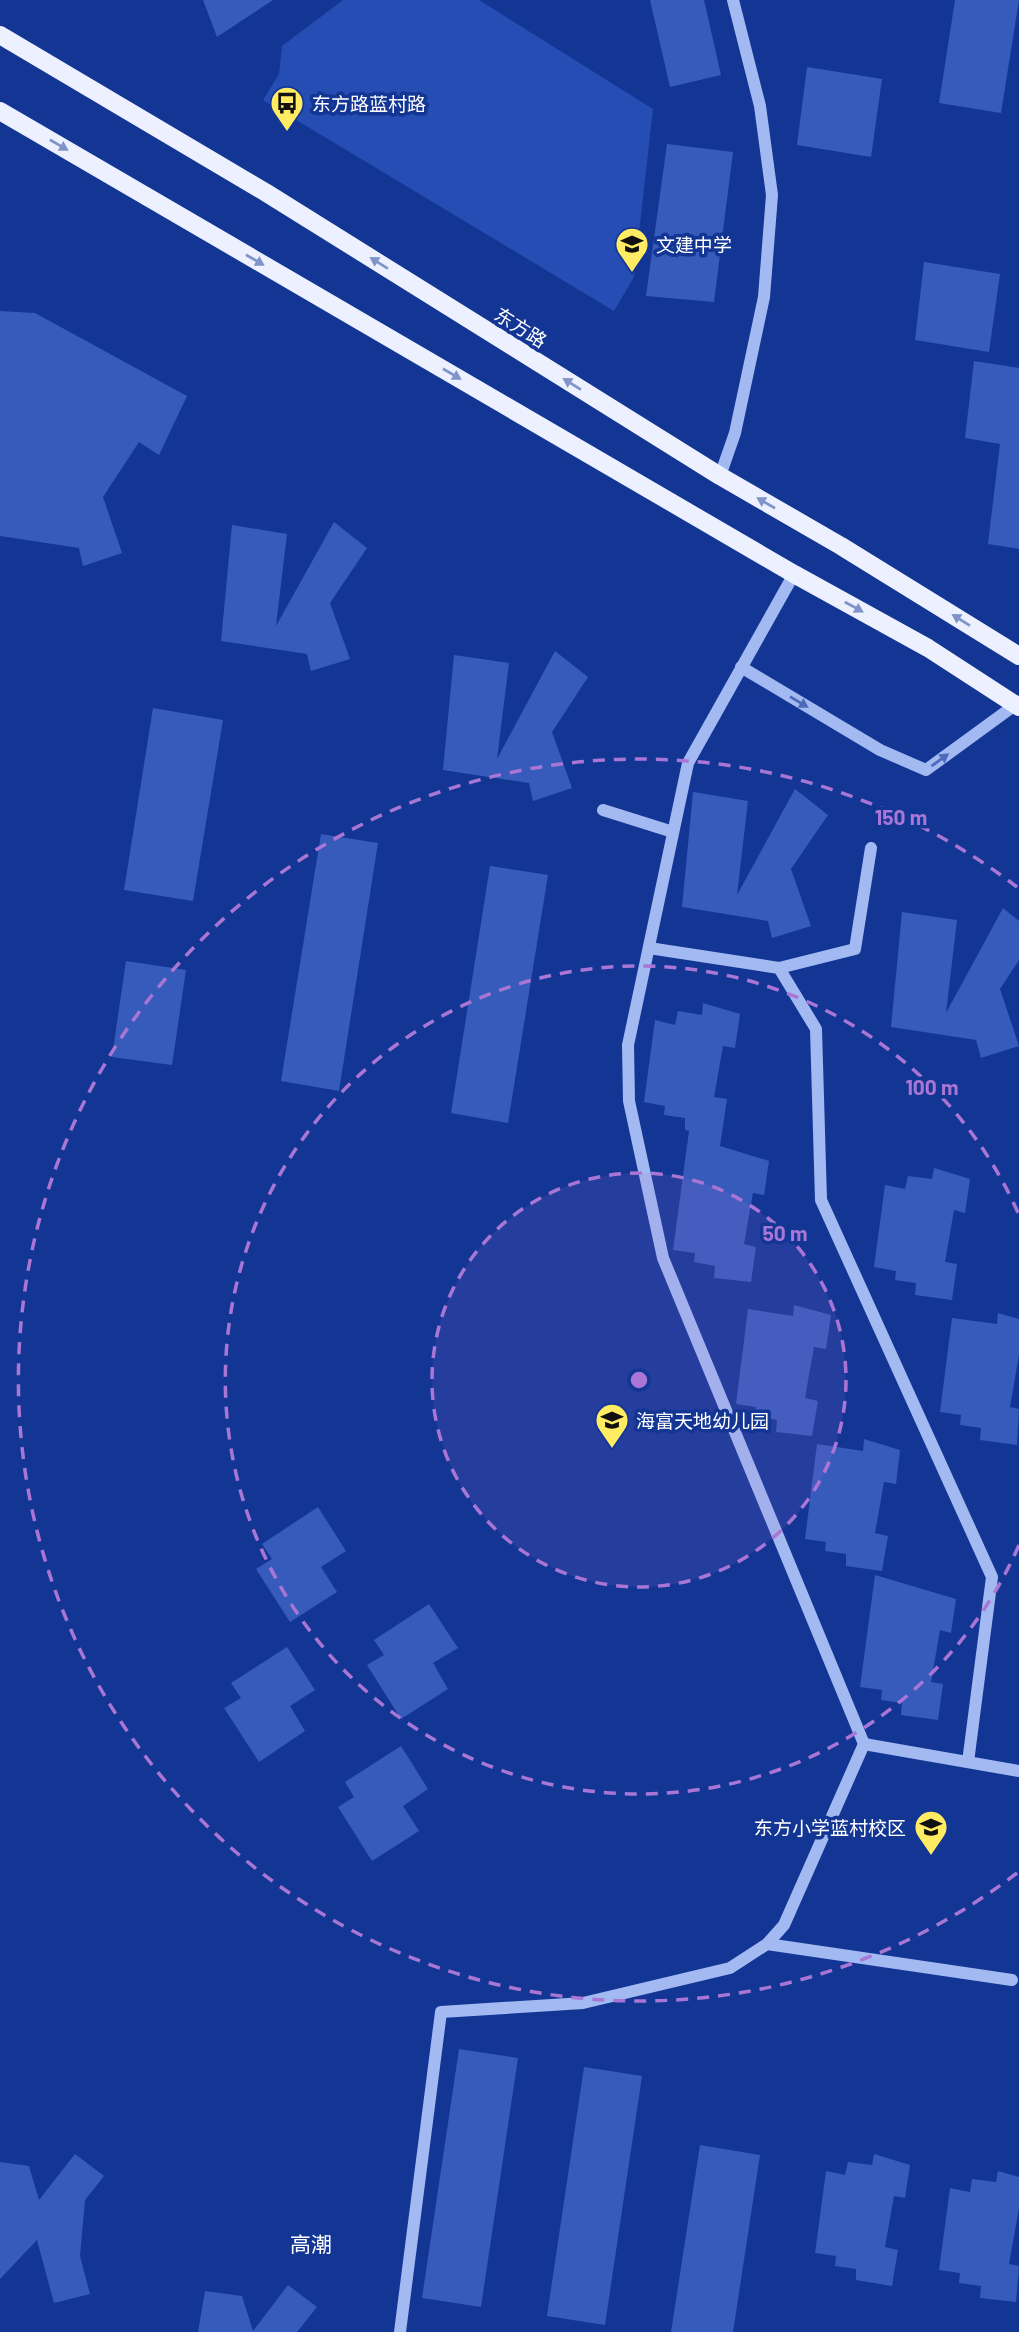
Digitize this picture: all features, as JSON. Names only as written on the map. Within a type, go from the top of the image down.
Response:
[{"type":"main road","name":"东方路","points":[[0,35],[265,192],[720,476],[841,546],[1019,656]]},
{"type":"main road","points":[[0,111],[794,574],[928,648],[1017,706]]},
{"type":"street","points":[[720,476],[735,433],[764,297],[772,195],[760,107],[733,0]]},
{"type":"street","points":[[400,2332],[441,2012],[583,2003],[730,1968],[767,1944],[784,1925],[863,1745],[663,1258],[629,1101],[628,1045],[688,763],[794,574]]},
{"type":"street","points":[[741,667],[880,750],[926,770],[1017,706]]},
{"type":"street","points":[[603,810],[673,832]]},
{"type":"street","points":[[649,948],[779,968],[855,949],[871,848]]},
{"type":"street","points":[[779,968],[816,1029],[821,1200],[992,1577],[968,1762]]},
{"type":"street","points":[[863,1745],[1019,1771]]},
{"type":"street","points":[[767,1944],[1012,1980]]},
{"type":"shaded area","points":[[343,0],[479,0],[653,109],[634,277],[614,311],[263,100],[279,74],[282,46]]},
{"type":"building","points":[[203,0],[273,0],[217,37]]},
{"type":"building","points":[[650,0],[704,0],[721,75],[670,87]]},
{"type":"building","points":[[955,0],[1019,0],[1001,113],[939,103]]},
{"type":"building","points":[[807,67],[882,79],[871,157],[797,145]]},
{"type":"building","points":[[667,144],[733,152],[714,302],[646,296]]},
{"type":"building","points":[[924,262],[1000,274],[989,352],[915,340]]},
{"type":"building","points":[[0,311],[35,313],[187,396],[159,455],[139,442],[103,497],[122,553],[83,566],[79,548],[0,536]]},
{"type":"building","points":[[974,361],[1019,368],[1019,549],[988,544],[1000,444],[965,438]]},
{"type":"building","points":[[334,522],[367,548],[330,603],[350,659],[311,671],[307,654],[221,641],[232,525],[287,534],[276,626]]},
{"type":"building","points":[[555,651],[588,677],[552,732],[572,788],[533,801],[529,783],[443,770],[454,655],[509,663],[497,759]]},
{"type":"building","points":[[153,708],[223,720],[193,901],[124,890]]},
{"type":"building","points":[[795,789],[828,815],[791,869],[811,926],[772,938],[768,921],[682,907],[693,792],[748,801],[737,895]]},
{"type":"building","points":[[321,834],[378,843],[339,1091],[281,1081]]},
{"type":"building","points":[[490,866],[548,875],[508,1123],[451,1113]]},
{"type":"building","points":[[1003,908],[1019,921],[1019,960],[1000,989],[1019,1046],[981,1058],[976,1040],[891,1027],[902,912],[957,920],[946,1013]]},
{"type":"building","points":[[126,961],[186,970],[172,1065],[112,1057]]},
{"type":"building","points":[[703,1003],[740,1014],[735,1048],[723,1046],[714,1097],[727,1099],[720,1146],[769,1161],[764,1195],[753,1193],[744,1244],[756,1247],[751,1282],[714,1278],[715,1266],[694,1262],[695,1253],[673,1250],[689,1131],[685,1130],[685,1118],[664,1115],[665,1106],[644,1102],[655,1020],[675,1025],[678,1011],[702,1015]]},
{"type":"building","points":[[934,1168],[970,1179],[965,1213],[954,1210],[945,1262],[957,1264],[952,1300],[915,1295],[916,1283],[895,1280],[896,1271],[874,1267],[885,1185],[905,1189],[908,1176],[932,1179]]},
{"type":"building","points":[[794,1305],[831,1315],[826,1349],[814,1347],[805,1398],[818,1401],[812,1436],[776,1432],[777,1420],[755,1416],[756,1407],[736,1404],[748,1309],[793,1316]]},
{"type":"building","points":[[998,1313],[1019,1319],[1019,1355],[1010,1407],[1019,1409],[1017,1445],[980,1440],[981,1428],[960,1425],[961,1415],[940,1412],[952,1318],[997,1324]]},
{"type":"building","points":[[864,1439],[900,1450],[896,1484],[884,1482],[875,1533],[888,1536],[882,1571],[846,1566],[846,1554],[825,1551],[826,1542],[805,1539],[817,1444],[863,1451]]},
{"type":"building","points":[[318,1507],[346,1551],[321,1567],[337,1592],[290,1622],[256,1569],[272,1559],[262,1544]]},
{"type":"building","points":[[875,1575],[956,1599],[951,1633],[940,1630],[931,1682],[943,1684],[938,1720],[901,1715],[902,1703],[881,1700],[882,1690],[860,1687]]},
{"type":"building","points":[[429,1604],[458,1648],[433,1663],[448,1689],[401,1719],[367,1665],[384,1655],[374,1640]]},
{"type":"building","points":[[287,1647],[315,1690],[290,1706],[305,1731],[259,1762],[224,1708],[241,1698],[231,1683]]},
{"type":"building","points":[[401,1746],[428,1789],[403,1806],[419,1831],[372,1861],[338,1807],[354,1797],[345,1782]]},
{"type":"building","points":[[459,2049],[518,2058],[481,2307],[422,2298]]},
{"type":"building","points":[[584,2067],[642,2076],[605,2325],[547,2316]]},
{"type":"building","points":[[700,2145],[760,2155],[733,2332],[671,2332]]},
{"type":"building","points":[[75,2154],[104,2176],[85,2200],[80,2256],[90,2294],[54,2303],[37,2240],[0,2279],[0,2162],[29,2166],[39,2200]]},
{"type":"building","points":[[874,2154],[910,2165],[905,2198],[894,2196],[885,2247],[898,2250],[892,2286],[856,2280],[856,2269],[835,2266],[836,2256],[815,2253],[826,2171],[845,2175],[848,2162],[872,2165]]},
{"type":"building","points":[[998,2171],[1019,2177],[1019,2208],[1009,2264],[1019,2266],[1016,2302],[980,2298],[981,2286],[959,2283],[960,2273],[939,2270],[950,2188],[970,2192],[972,2179],[996,2182]]},
{"type":"building","points":[[288,2285],[317,2307],[297,2332],[198,2332],[205,2291],[242,2296],[253,2331]]},
{"type":"place","name":"东方路蓝村路","points":[[287,133]]},
{"type":"place","name":"文建中学","points":[[632,274]]},
{"type":"place","name":"海富天地幼儿园","points":[[612,1450]]},
{"type":"place","name":"东方小学蓝村校区","points":[[931,1857]]},
{"type":"district","name":"高潮","points":[[311,2243]]}]
